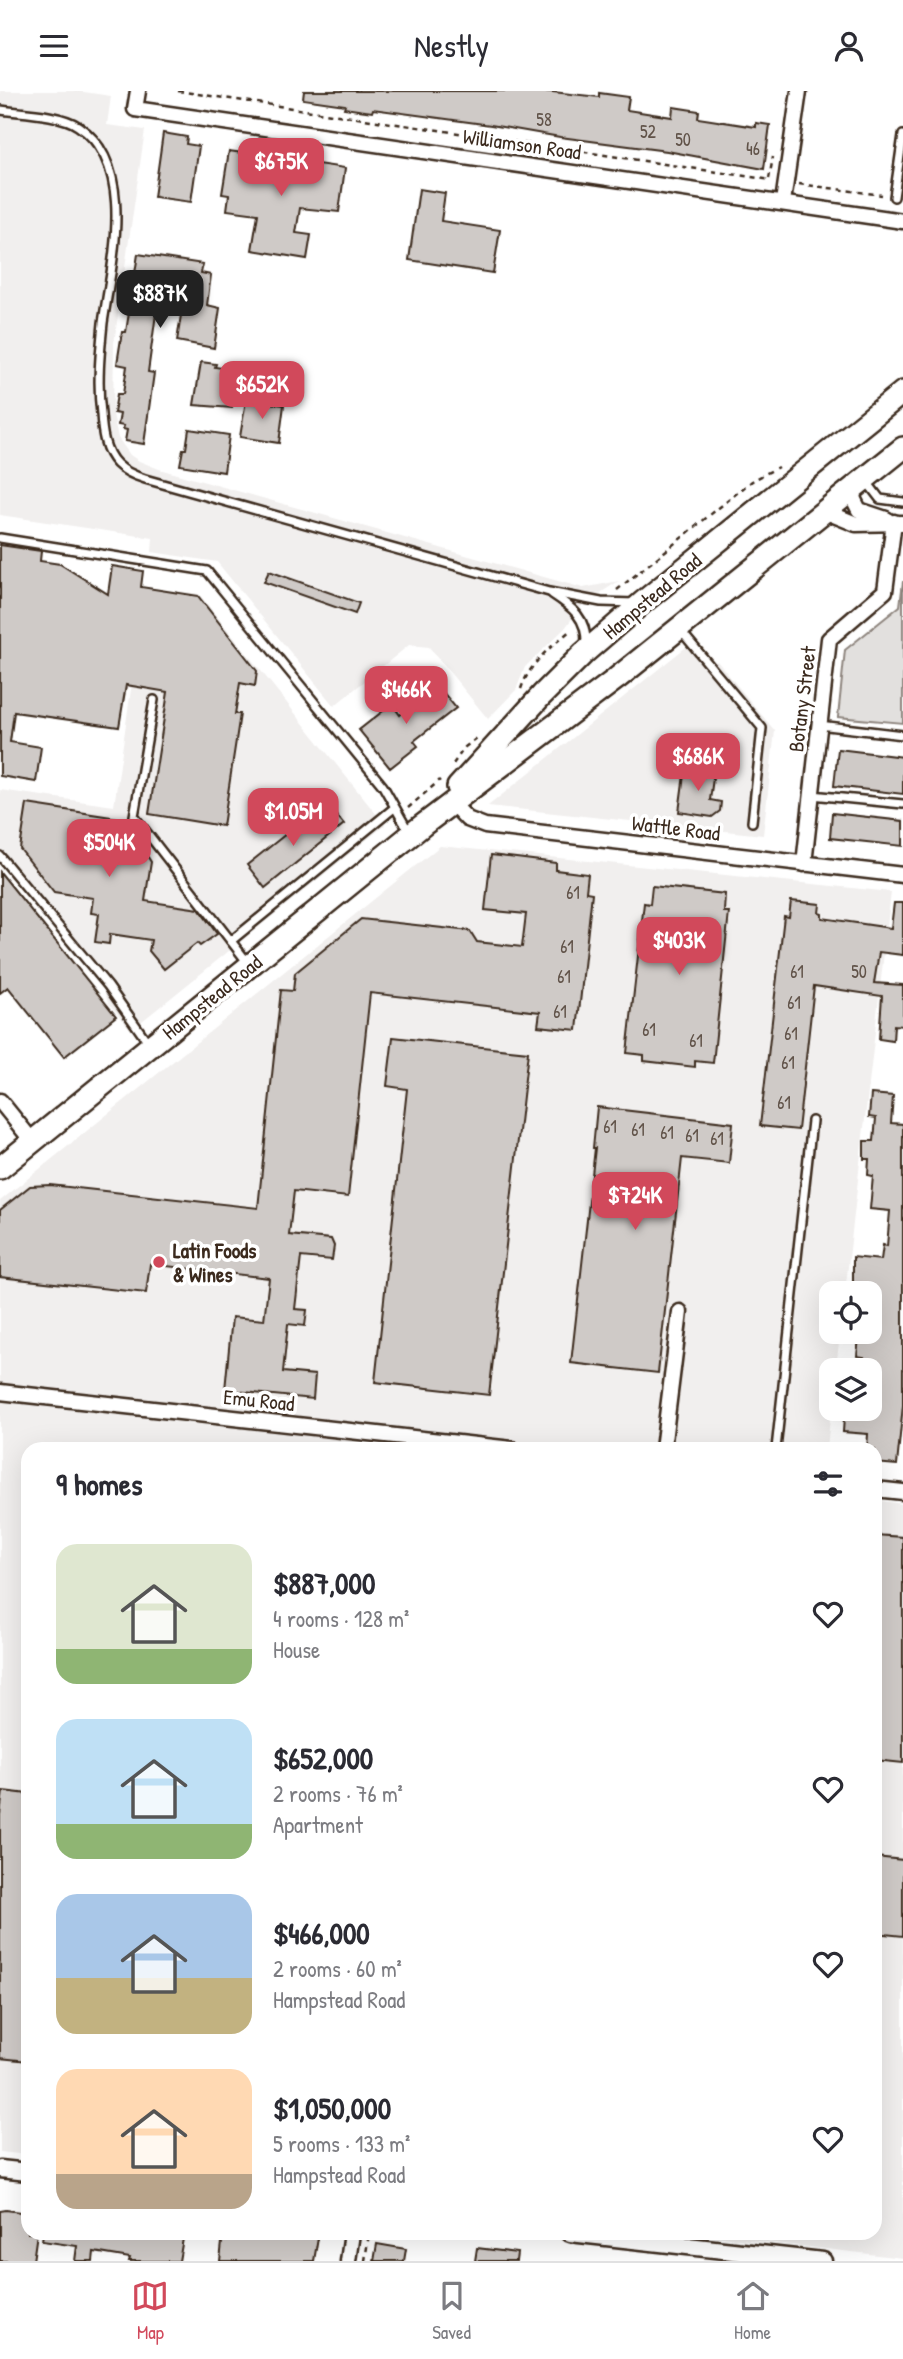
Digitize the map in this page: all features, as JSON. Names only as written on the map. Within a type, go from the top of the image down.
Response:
[{"type":"main road","name":"Hampstead Road","points":[[417,830],[582,654],[903,392]]},
{"type":"main road","name":"Hampstead Road","points":[[0,1168],[417,830],[616,679],[903,448]]},
{"type":"street","name":"Williamson Road","points":[[138,91],[135,110],[903,221]]},
{"type":"street","points":[[783,202],[799,91]]},
{"type":"street","points":[[858,484],[854,500],[859,510],[899,522]]},
{"type":"street","points":[[824,511],[856,524],[880,525],[899,522]]},
{"type":"street","name":"Botany Street","points":[[804,864],[829,639],[885,591],[899,522]]},
{"type":"street","name":"Wattle Road","points":[[452,803],[467,819],[485,826],[903,875]]},
{"type":"street","points":[[0,1101],[33,1142]]},
{"type":"street","points":[[664,1442],[680,1313]]},
{"type":"street","name":"Emu Road","points":[[0,1392],[449,1442]]},
{"type":"street","points":[[882,1490],[903,1492]]},
{"type":"street","points":[[0,2169],[21,2171]]},
{"type":"street","points":[[348,2261],[351,2240]]},
{"type":"street","points":[[633,2240],[823,2261]]},
{"type":"lane","points":[[0,110],[61,119],[79,127],[101,152],[113,179],[115,245],[102,332],[99,387],[106,445],[117,464],[130,474],[549,591],[601,603],[643,603]]},
{"type":"lane","points":[[894,197],[903,135]]},
{"type":"lane","points":[[858,484],[880,499],[903,502]]},
{"type":"lane","points":[[0,538],[207,571],[383,786],[398,816],[417,830]]},
{"type":"lane","points":[[549,591],[574,609],[583,620],[587,641],[582,654]]},
{"type":"lane","points":[[678,628],[762,728],[752,822]]},
{"type":"lane","points":[[154,700],[134,816],[251,966]]},
{"type":"lane","points":[[819,726],[903,735]]},
{"type":"lane","points":[[811,795],[903,804]]},
{"type":"lane","points":[[231,941],[394,808]]},
{"type":"lane","points":[[0,856],[108,986],[151,1047]]},
{"type":"lane","points":[[777,1442],[812,1121]]},
{"type":"path","points":[[178,91],[894,197]]},
{"type":"path","points":[[641,570],[752,481],[788,463]]},
{"type":"path","points":[[518,695],[542,654],[562,638]]},
{"type":"path","points":[[450,768],[465,747],[483,733]]},
{"type":"path","points":[[398,816],[444,775]]},
{"type":"path","points":[[365,2261],[368,2240]]},
{"type":"shaded area","points":[[0,91],[77,91],[111,96],[107,125],[145,130],[114,343],[113,414],[118,438],[130,455],[159,469],[583,588],[619,581],[583,604],[565,628],[525,667],[516,690],[488,719],[429,647],[409,645],[334,706],[217,562],[152,552],[153,538],[0,515]]},
{"type":"shaded area","points":[[903,581],[903,723],[838,717],[845,650],[900,606]]},
{"type":"shaded area","points":[[146,587],[199,594],[385,825],[131,1030],[108,1002],[104,990],[0,863],[0,790],[114,806]]},
{"type":"shaded area","points":[[686,647],[706,669],[717,661],[775,731],[763,835],[488,806]]},
{"type":"shaded area","points":[[440,846],[891,892],[846,1281],[819,1281],[819,1344],[839,1344],[837,1358],[819,1358],[819,1421],[830,1421],[828,1442],[21,1442],[21,2154],[0,2152],[0,1201]]},
{"type":"shaded area","points":[[882,1501],[903,1504],[903,2258],[749,2240],[882,2240]]},
{"type":"building","points":[[304,91],[543,91],[599,97],[599,93],[629,97],[627,110],[672,117],[673,107],[699,111],[698,118],[756,127],[756,123],[770,125],[764,169],[667,151],[491,125],[373,109],[372,112],[344,108],[345,105],[303,99]]},
{"type":"building","points":[[163,133],[187,137],[186,144],[199,146],[191,202],[154,197]]},
{"type":"building","points":[[229,151],[345,168],[339,212],[300,208],[296,233],[311,235],[307,259],[252,250],[258,214],[227,210],[229,195],[222,194]]},
{"type":"building","points":[[419,189],[445,193],[441,221],[500,230],[493,273],[409,260]]},
{"type":"building","points":[[138,254],[203,264],[201,273],[211,275],[207,305],[220,308],[214,348],[177,341],[183,302],[158,299],[148,372],[154,373],[144,444],[125,441],[127,430],[118,425],[120,414],[114,413],[117,394],[123,394],[127,366],[117,364],[122,332],[126,332]]},
{"type":"building","points":[[201,362],[236,370],[232,408],[194,405]]},
{"type":"building","points":[[246,400],[284,405],[279,443],[240,437]]},
{"type":"building","points":[[189,429],[229,435],[224,472],[180,465]]},
{"type":"building","points":[[0,545],[41,551],[40,561],[60,564],[108,594],[112,566],[143,571],[141,587],[198,596],[257,671],[255,686],[240,683],[235,714],[240,714],[223,826],[149,814],[168,692],[126,685],[119,727],[14,712],[10,742],[41,747],[36,782],[0,776]]},
{"type":"building","points":[[269,571],[359,603],[355,614],[264,582]]},
{"type":"building","points":[[437,685],[456,708],[414,741],[418,746],[390,768],[359,730],[392,704],[400,715]]},
{"type":"building","points":[[838,749],[903,757],[903,794],[834,786]]},
{"type":"building","points":[[685,767],[714,771],[710,800],[721,802],[720,811],[712,817],[679,812]]},
{"type":"building","points":[[27,804],[124,819],[151,862],[145,901],[199,909],[217,934],[200,946],[197,943],[164,969],[149,951],[151,940],[110,934],[109,944],[95,942],[99,914],[91,913],[93,898],[54,892],[20,849]]},
{"type":"building","points":[[333,811],[344,824],[265,888],[247,865],[311,814],[319,823]]},
{"type":"building","points":[[832,813],[903,821],[903,846],[830,838]]},
{"type":"building","points":[[491,855],[556,863],[556,870],[588,874],[586,892],[592,893],[577,1030],[538,1026],[540,1012],[370,993],[348,1197],[294,1191],[289,1235],[331,1239],[334,1246],[332,1260],[301,1257],[295,1309],[307,1310],[305,1326],[288,1324],[283,1372],[315,1375],[313,1399],[225,1390],[232,1317],[264,1320],[269,1278],[150,1264],[146,1293],[0,1277],[0,1210],[30,1186],[50,1185],[258,1208],[281,990],[293,991],[295,973],[361,919],[470,931],[477,942],[522,947],[526,914],[485,910]]},
{"type":"building","points":[[0,872],[116,1016],[64,1057],[8,987],[0,993]]},
{"type":"building","points":[[652,886],[725,894],[724,912],[729,912],[713,1063],[695,1061],[695,1067],[644,1061],[644,1055],[627,1053],[644,903],[650,904]]},
{"type":"building","points":[[791,901],[820,904],[819,913],[822,918],[891,928],[894,903],[903,903],[903,955],[879,952],[874,983],[903,985],[903,1026],[894,1025],[893,1041],[879,1039],[882,996],[814,986],[798,1130],[760,1126],[784,916],[789,917]]},
{"type":"building","points":[[393,1037],[528,1052],[489,1395],[375,1382],[407,1089],[387,1086]]},
{"type":"building","points":[[871,1094],[893,1096],[891,1123],[903,1124],[903,1405],[897,1465],[882,1464],[882,1442],[867,1442],[868,1434],[843,1432],[844,1421],[882,1421],[882,1358],[857,1356],[858,1344],[882,1344],[882,1281],[853,1281],[853,1257],[881,1260],[883,1245],[887,1246],[890,1211],[870,1209],[873,1176],[868,1175],[869,1159],[864,1159],[864,1141],[874,1141],[876,1118],[869,1117]]},
{"type":"building","points":[[597,1107],[733,1123],[729,1163],[682,1158],[658,1373],[571,1363],[595,1148]]},
{"type":"building","points":[[882,1536],[903,1537],[903,1763],[882,1761]]},
{"type":"building","points":[[3,1791],[21,1793],[21,2060],[0,2058],[0,1815]]},
{"type":"building","points":[[882,1858],[903,1860],[903,1936],[882,1934]]},
{"type":"building","points":[[0,2211],[21,2212],[21,2240],[36,2240],[33,2261],[0,2261]]},
{"type":"building","points":[[183,2240],[179,2261],[129,2261],[130,2258],[94,2252],[93,2261],[75,2261],[77,2246],[42,2241]]},
{"type":"building","points":[[222,2240],[318,2240],[314,2261],[220,2261]]},
{"type":"building","points":[[377,2244],[406,2249],[404,2261],[374,2261]]},
{"type":"building","points":[[477,2248],[517,2253],[516,2261],[475,2261]]},
{"type":"place","name":"Latin Foods & Wines","points":[[159,1262]]}]
